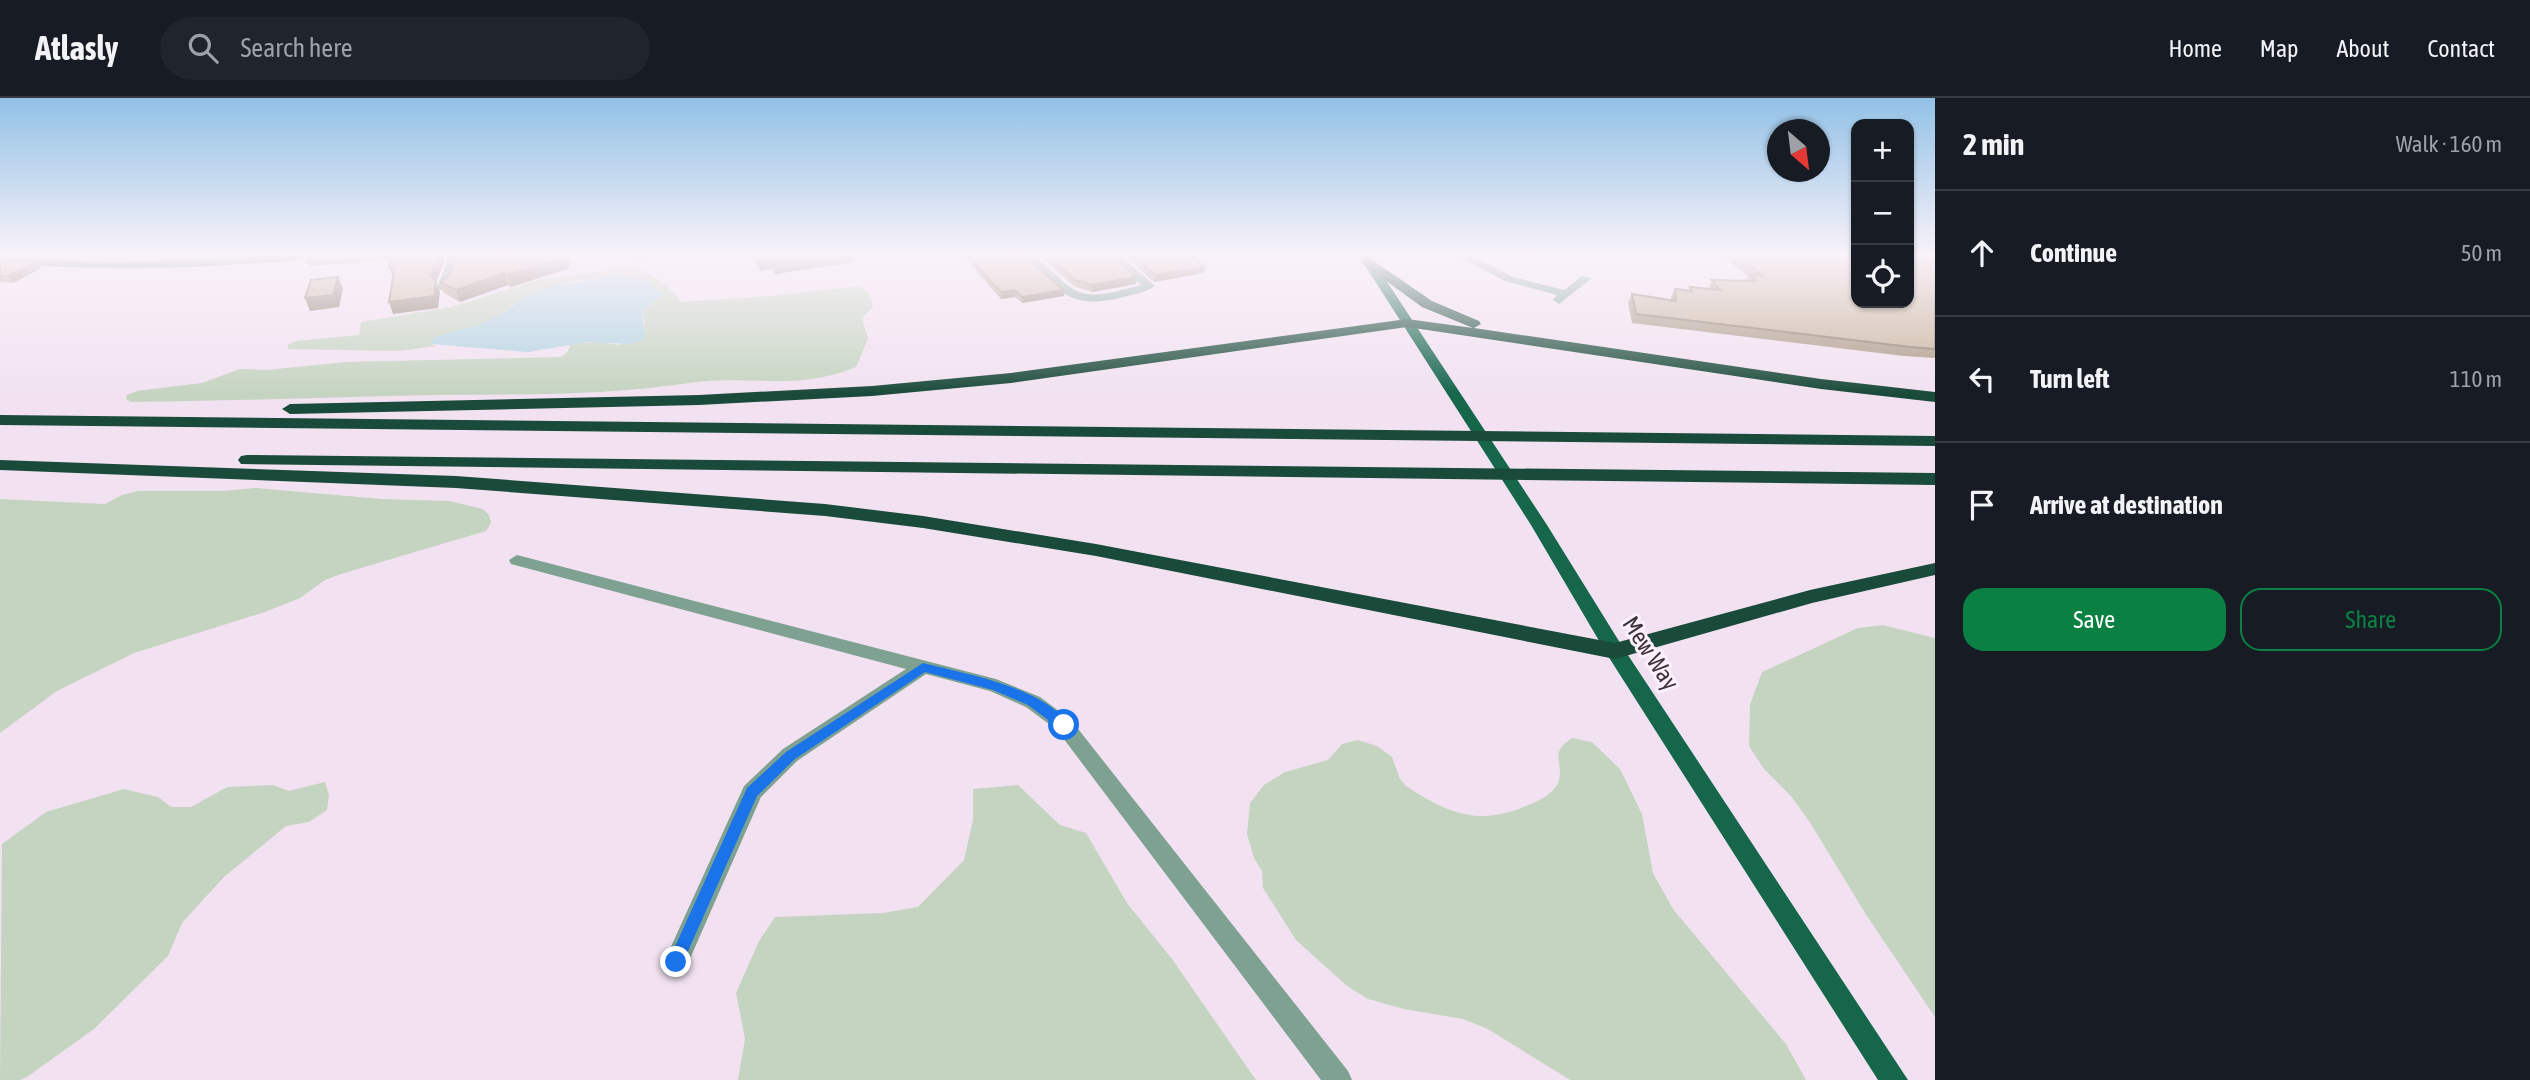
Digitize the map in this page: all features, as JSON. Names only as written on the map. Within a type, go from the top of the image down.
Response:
[{"type":"highway","points":[[1425,302],[1434,308],[1522,340]]},
{"type":"highway","points":[[68,420],[189,411],[699,400],[872,391],[1011,378],[1407,323],[1821,384],[1935,397]]},
{"type":"highway","points":[[0,420],[1935,441]]},
{"type":"highway","points":[[0,457],[1935,479]]},
{"type":"highway","points":[[0,465],[456,482],[825,510],[1006,534],[1096,550],[1615,651],[1810,597],[1935,569]]},
{"type":"main road","name":"Mew Way","points":[[1393,302],[1539,525],[1615,651],[1894,1080]]},
{"type":"street","points":[[517,561],[996,686],[1033,702],[1064,725],[1338,1080]]},
{"type":"street","points":[[676,962],[752,792],[790,755],[923,667]]},
{"type":"green space","points":[[468,302],[518,302],[484,324],[431,344],[437,346],[398,351],[288,349],[288,345],[296,341],[359,335],[361,322]]},
{"type":"green space","points":[[654,302],[872,302],[873,307],[862,318],[868,339],[856,367],[813,379],[711,381],[562,394],[131,402],[126,399],[127,395],[137,391],[202,383],[240,369],[267,370],[345,362],[560,357],[566,354],[571,344],[597,342],[620,345],[645,325],[642,311]]},
{"type":"green space","points":[[256,488],[382,499],[449,501],[483,509],[489,515],[491,523],[486,531],[325,580],[300,598],[265,612],[134,653],[57,691],[0,733],[0,499],[105,504],[122,495],[138,491],[221,491]]},
{"type":"green space","points":[[1883,625],[1935,638],[1935,1017],[1865,913],[1811,824],[1791,796],[1764,769],[1749,746],[1750,705],[1762,672],[1858,628]]},
{"type":"green space","points":[[1572,738],[1592,742],[1620,769],[1642,814],[1653,873],[1673,909],[1786,1044],[1806,1080],[1570,1080],[1488,1029],[1463,1019],[1404,1009],[1368,999],[1347,986],[1296,940],[1263,888],[1262,871],[1254,858],[1247,834],[1250,803],[1264,785],[1285,772],[1328,760],[1342,744],[1358,740],[1377,746],[1392,757],[1400,779],[1406,786],[1450,810],[1478,816],[1509,812],[1535,802],[1551,792],[1559,778],[1558,755],[1564,744]]},
{"type":"green space","points":[[325,782],[329,795],[327,810],[309,822],[286,826],[224,877],[182,923],[168,956],[94,1029],[27,1077],[20,1080],[0,1080],[2,844],[46,812],[124,789],[158,797],[171,807],[191,807],[227,787],[273,785],[289,791]]},
{"type":"green space","points":[[1018,785],[1060,825],[1086,833],[1127,903],[1172,959],[1256,1080],[738,1080],[745,1039],[736,993],[759,941],[775,917],[883,913],[918,907],[964,860],[973,820],[973,789]]},
{"type":"water","points":[[517,302],[654,302],[642,311],[644,340],[629,344],[588,342],[528,352],[431,344],[435,337],[484,323],[503,314]]},
{"type":"building","points":[[1634,302],[1851,302],[1851,308],[1914,308],[1914,302],[1935,302],[1935,349],[1636,314]]},
{"type":"route","points":[[676,962],[752,792],[790,755],[923,667],[996,686],[1033,702],[1064,725]]}]
